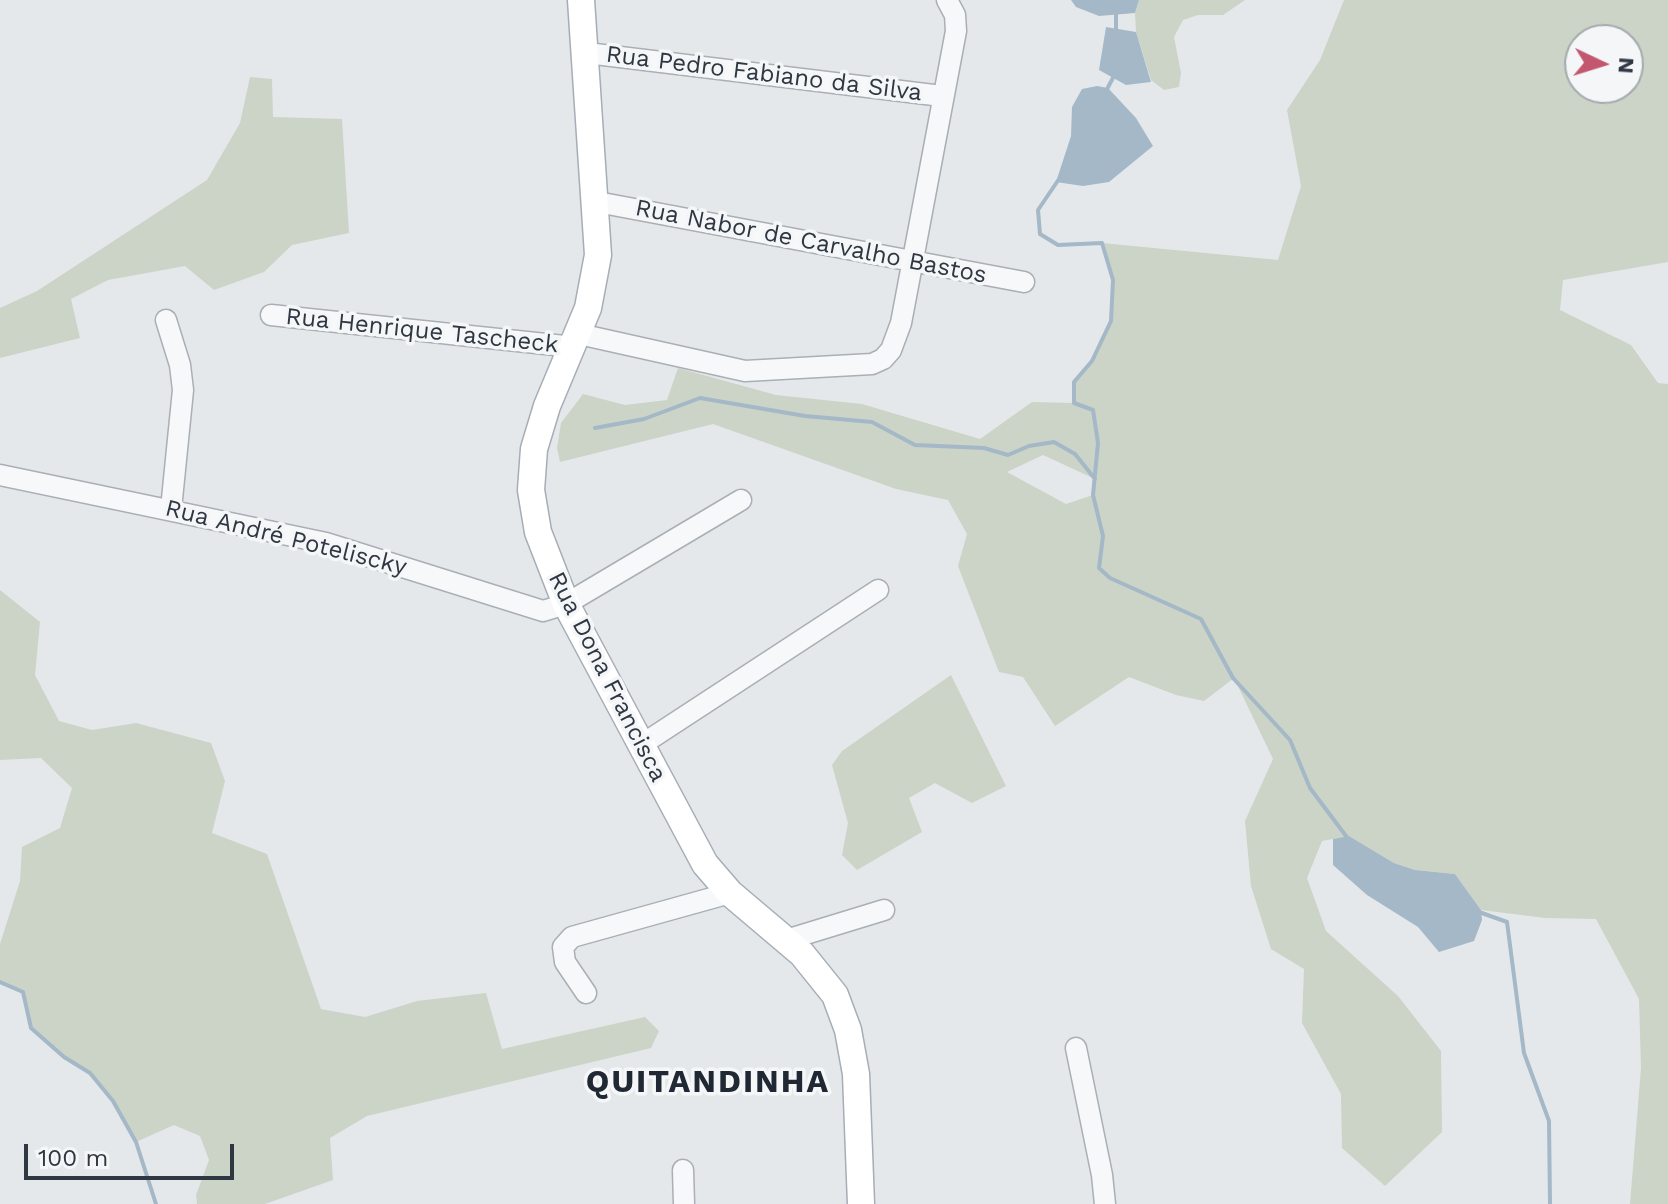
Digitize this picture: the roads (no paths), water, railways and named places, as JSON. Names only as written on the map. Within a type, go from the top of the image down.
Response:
[{"type":"main road","name":"Rua Dona Francisca","points":[[581,0],[597,202],[596,272],[576,340],[547,406],[531,470],[538,532],[566,604],[705,864],[730,893],[786,940],[825,980],[848,1030],[859,1098],[861,1204]]},
{"type":"street","points":[[912,261],[956,31],[951,8]]},
{"type":"street","name":"Rua Pedro Fabiano da Silva","points":[[587,53],[942,96]]},
{"type":"street","name":"Rua Nabor de Carvalho Bastos","points":[[597,202],[1024,282]]},
{"type":"street","name":"Rua Henrique Tascheck","points":[[271,315],[576,340],[745,371],[872,364],[891,350],[901,323],[912,261]]},
{"type":"street","points":[[166,320],[180,365],[183,390],[171,509]]},
{"type":"street","name":"Rua André Poteliscky","points":[[0,475],[363,552],[529,609],[554,610],[566,604]]},
{"type":"street","points":[[566,604],[741,500]]},
{"type":"street","points":[[641,745],[878,590]]},
{"type":"street","points":[[586,993],[565,962],[563,947],[572,937],[730,893]]},
{"type":"street","points":[[786,940],[884,910]]},
{"type":"street","points":[[1076,1048],[1105,1204]]},
{"type":"street","points":[[683,1170],[684,1204]]},
{"type":"water","points":[[1071,0],[1139,0],[1135,13],[1099,16],[1076,7]]},
{"type":"water","points":[[1106,27],[1136,32],[1151,82],[1126,85],[1099,70]]},
{"type":"water","points":[[1097,86],[1108,88],[1136,118],[1153,146],[1109,182],[1083,186],[1056,182],[1071,136],[1072,107],[1082,89]]},
{"type":"water","points":[[1349,836],[1394,863],[1415,870],[1455,874],[1481,910],[1482,920],[1474,941],[1439,952],[1418,927],[1367,895],[1333,865],[1333,839]]},
{"type":"waterway","points":[[1116,0],[1116,34]]},
{"type":"waterway","points":[[1106,91],[1115,74]]},
{"type":"waterway","points":[[1059,179],[1038,210],[1040,234],[1058,245],[1102,243],[1113,280],[1111,321],[1092,361],[1074,382],[1074,403],[1093,410],[1098,443],[1093,495],[1103,536],[1099,568],[1110,578],[1201,619],[1233,678],[1290,740],[1310,788],[1349,840]]},
{"type":"waterway","points":[[595,428],[644,419],[700,398],[805,416],[872,422],[915,445],[984,448],[1008,455],[1029,446],[1054,442],[1075,454],[1095,479]]},
{"type":"waterway","points":[[1479,912],[1507,922],[1524,1053],[1549,1121],[1550,1204]]},
{"type":"waterway","points":[[0,982],[23,992],[31,1028],[64,1057],[90,1073],[113,1101],[136,1142],[156,1204]]},
{"type":"district","name":"QUITANDINHA","points":[[708,1083]]}]
